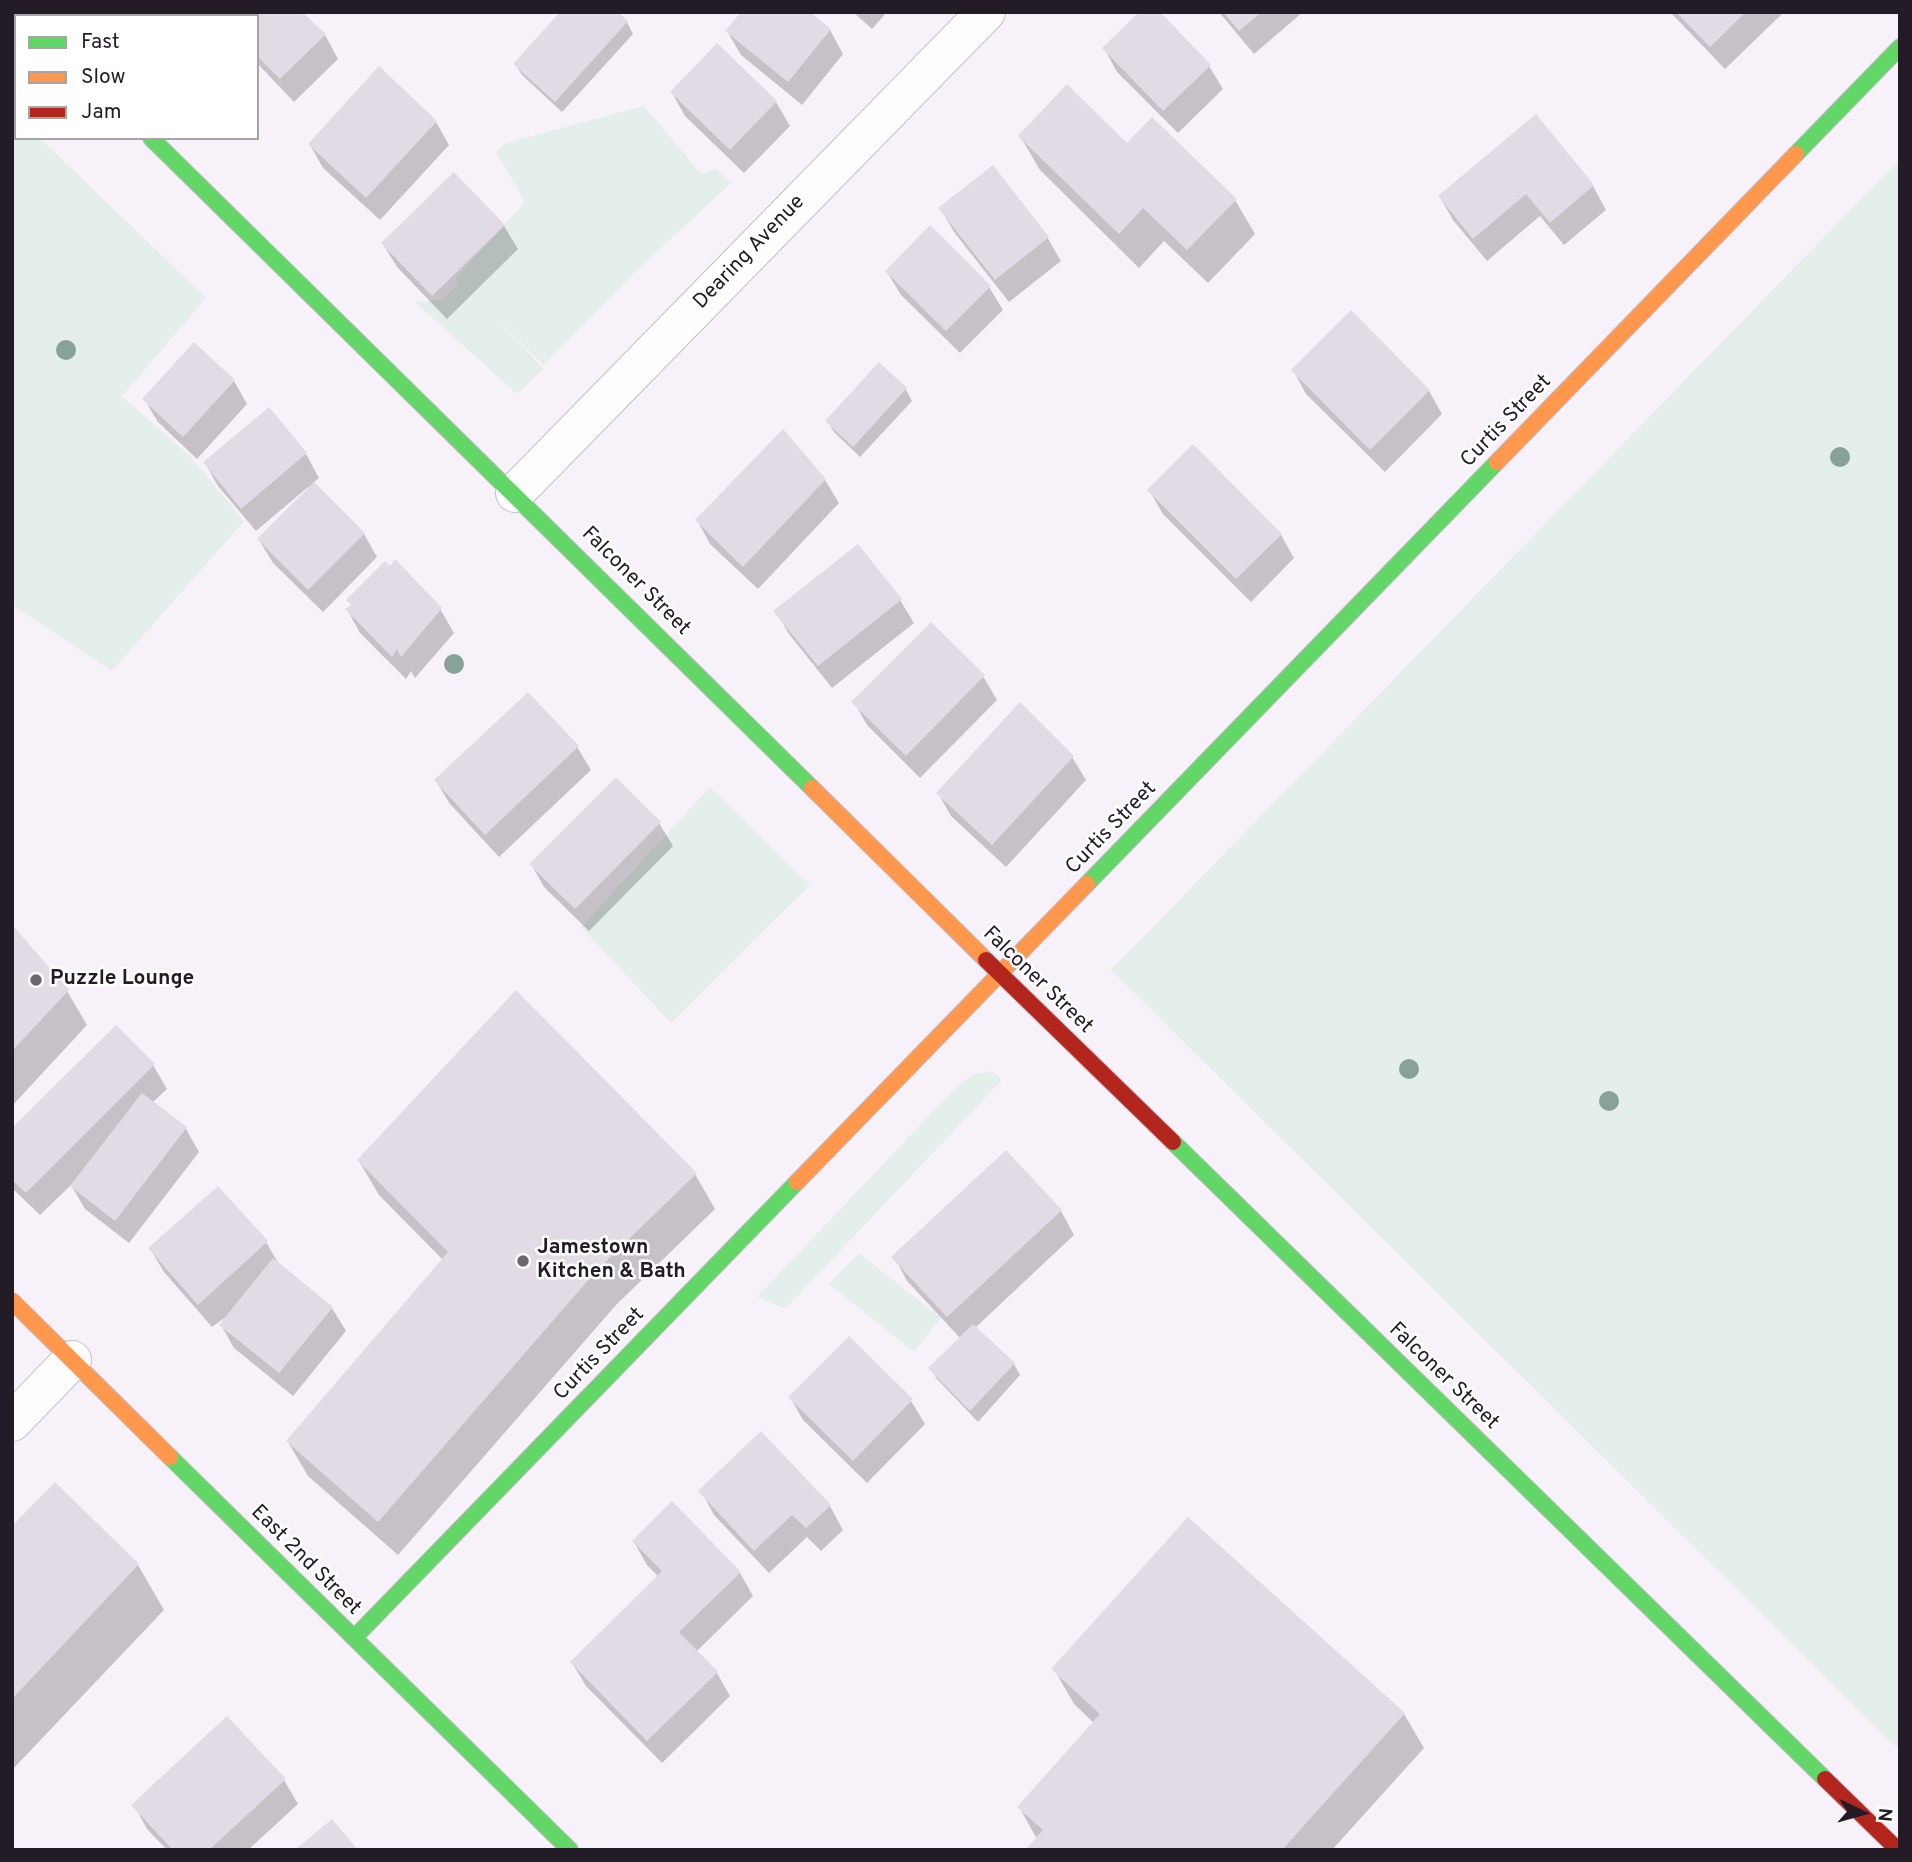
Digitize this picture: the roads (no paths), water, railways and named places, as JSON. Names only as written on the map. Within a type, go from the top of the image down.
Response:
[{"type":"street","name":"Dearing Avenue","points":[[515,493],[986,12]]},
{"type":"street","name":"Curtis Street","points":[[354,1638],[1900,47]]},
{"type":"street","name":"Falconer Street","points":[[153,140],[515,493],[1000,975],[1898,1850]]},
{"type":"street","name":"East 2nd Street","points":[[12,1301],[570,1850]]},
{"type":"street","points":[[12,1422],[72,1360]]},
{"type":"place","name":"Puzzle Lounge","points":[[36,980]]},
{"type":"place","name":"Jamestown Kitchen & Bath","points":[[523,1261]]}]
